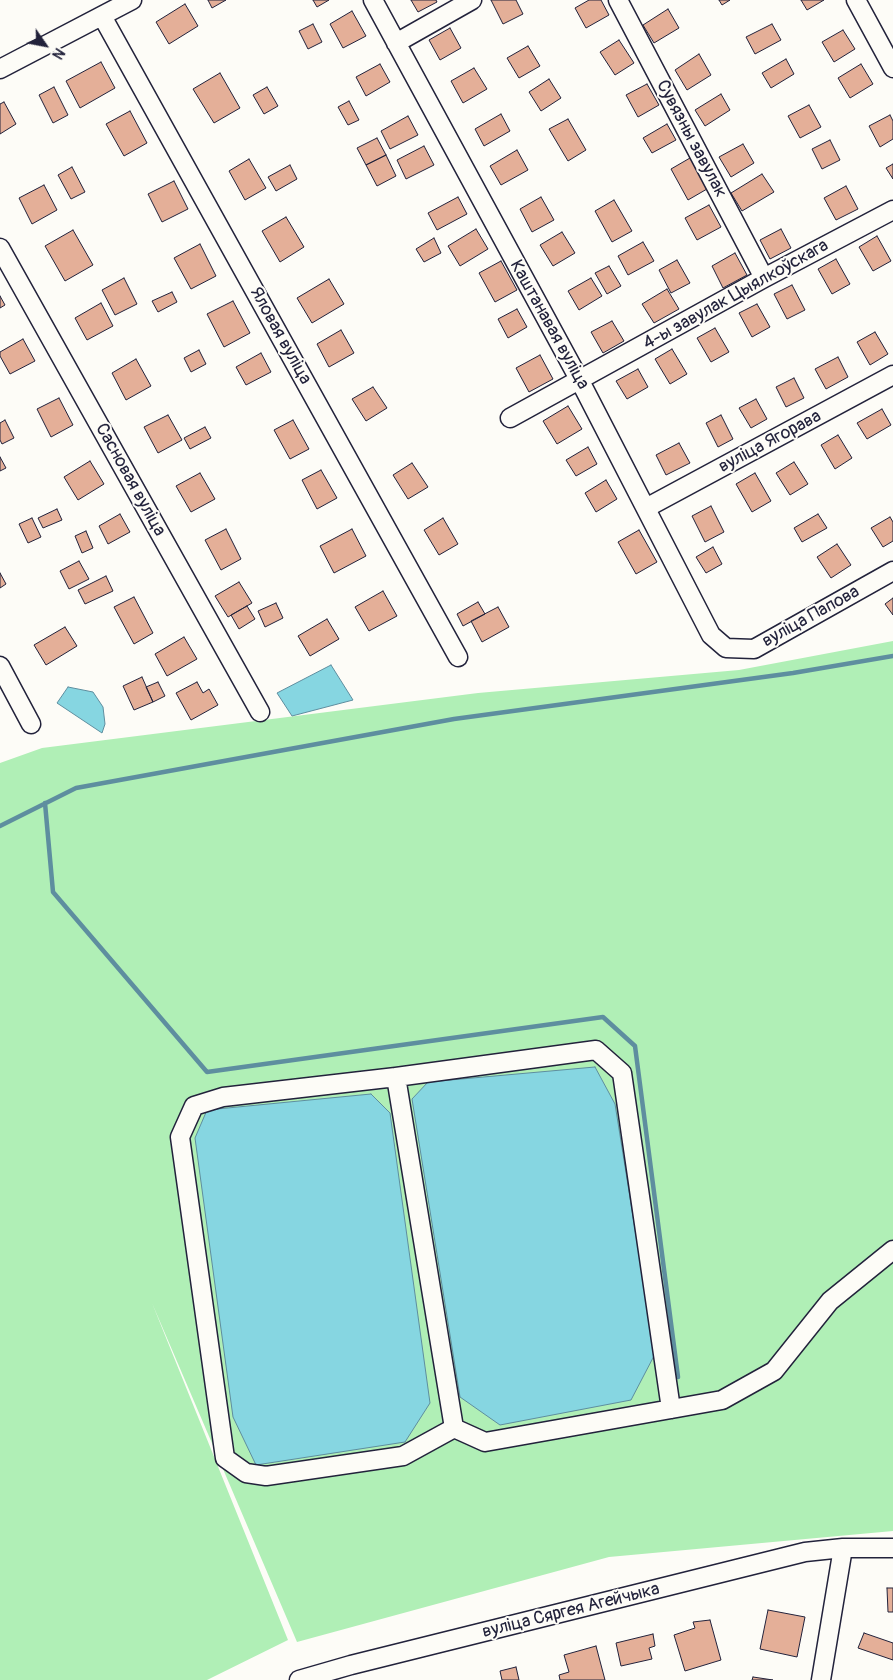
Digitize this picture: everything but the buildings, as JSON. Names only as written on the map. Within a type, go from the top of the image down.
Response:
[{"type":"street","points":[[0,69],[132,0]]},
{"type":"street","name":"Каштанавая вуліца","points":[[373,0],[580,381],[711,635],[726,648]]},
{"type":"street","points":[[396,43],[472,0]]},
{"type":"street","name":"Сувязны завулак","points":[[618,0],[764,278]]},
{"type":"street","points":[[856,0],[893,68]]},
{"type":"street","name":"Яловая вуліца","points":[[102,16],[458,656]]},
{"type":"street","name":"4-ы завулак Цыялкоўскага","points":[[510,418],[764,278],[893,210]]},
{"type":"street","name":"Сасновая вуліца","points":[[0,248],[260,712]]},
{"type":"street","name":"вуліца Ягорава","points":[[646,508],[893,375]]},
{"type":"street","name":"вуліца Папова","points":[[726,648],[754,649],[893,571]]},
{"type":"street","points":[[0,666],[31,724]]},
{"type":"street","points":[[454,1428],[403,1456],[266,1476],[246,1473],[226,1458],[180,1137],[194,1106],[223,1097],[396,1077],[596,1050],[622,1073],[671,1409]]},
{"type":"street","points":[[396,1077],[454,1428]]},
{"type":"street","points":[[454,1428],[485,1442],[722,1400],[774,1372],[830,1301],[893,1250]]},
{"type":"street","points":[[822,1680],[843,1548]]},
{"type":"street","name":"вуліца Сяргея Агейчыка","points":[[299,1680],[805,1552],[843,1548],[893,1548]]},
{"type":"green space","points":[[893,641],[893,1531],[609,1557],[297,1642],[152,1303],[288,1640],[207,1680],[0,1680],[0,763],[42,748],[478,693],[739,670]]},
{"type":"water","points":[[331,665],[353,700],[292,716],[277,693]]},
{"type":"water","points":[[68,687],[93,692],[103,707],[105,724],[102,733],[57,703]]},
{"type":"water","points":[[595,1067],[615,1104],[655,1354],[631,1400],[500,1425],[460,1397],[412,1099],[428,1082]]},
{"type":"water","points":[[371,1094],[390,1113],[430,1403],[405,1442],[256,1465],[233,1417],[195,1138],[207,1110]]},
{"type":"waterway","points":[[0,826],[76,788],[454,719],[793,673],[893,656]]},
{"type":"waterway","points":[[45,803],[53,892],[207,1072],[603,1017],[635,1046],[678,1377]]}]
